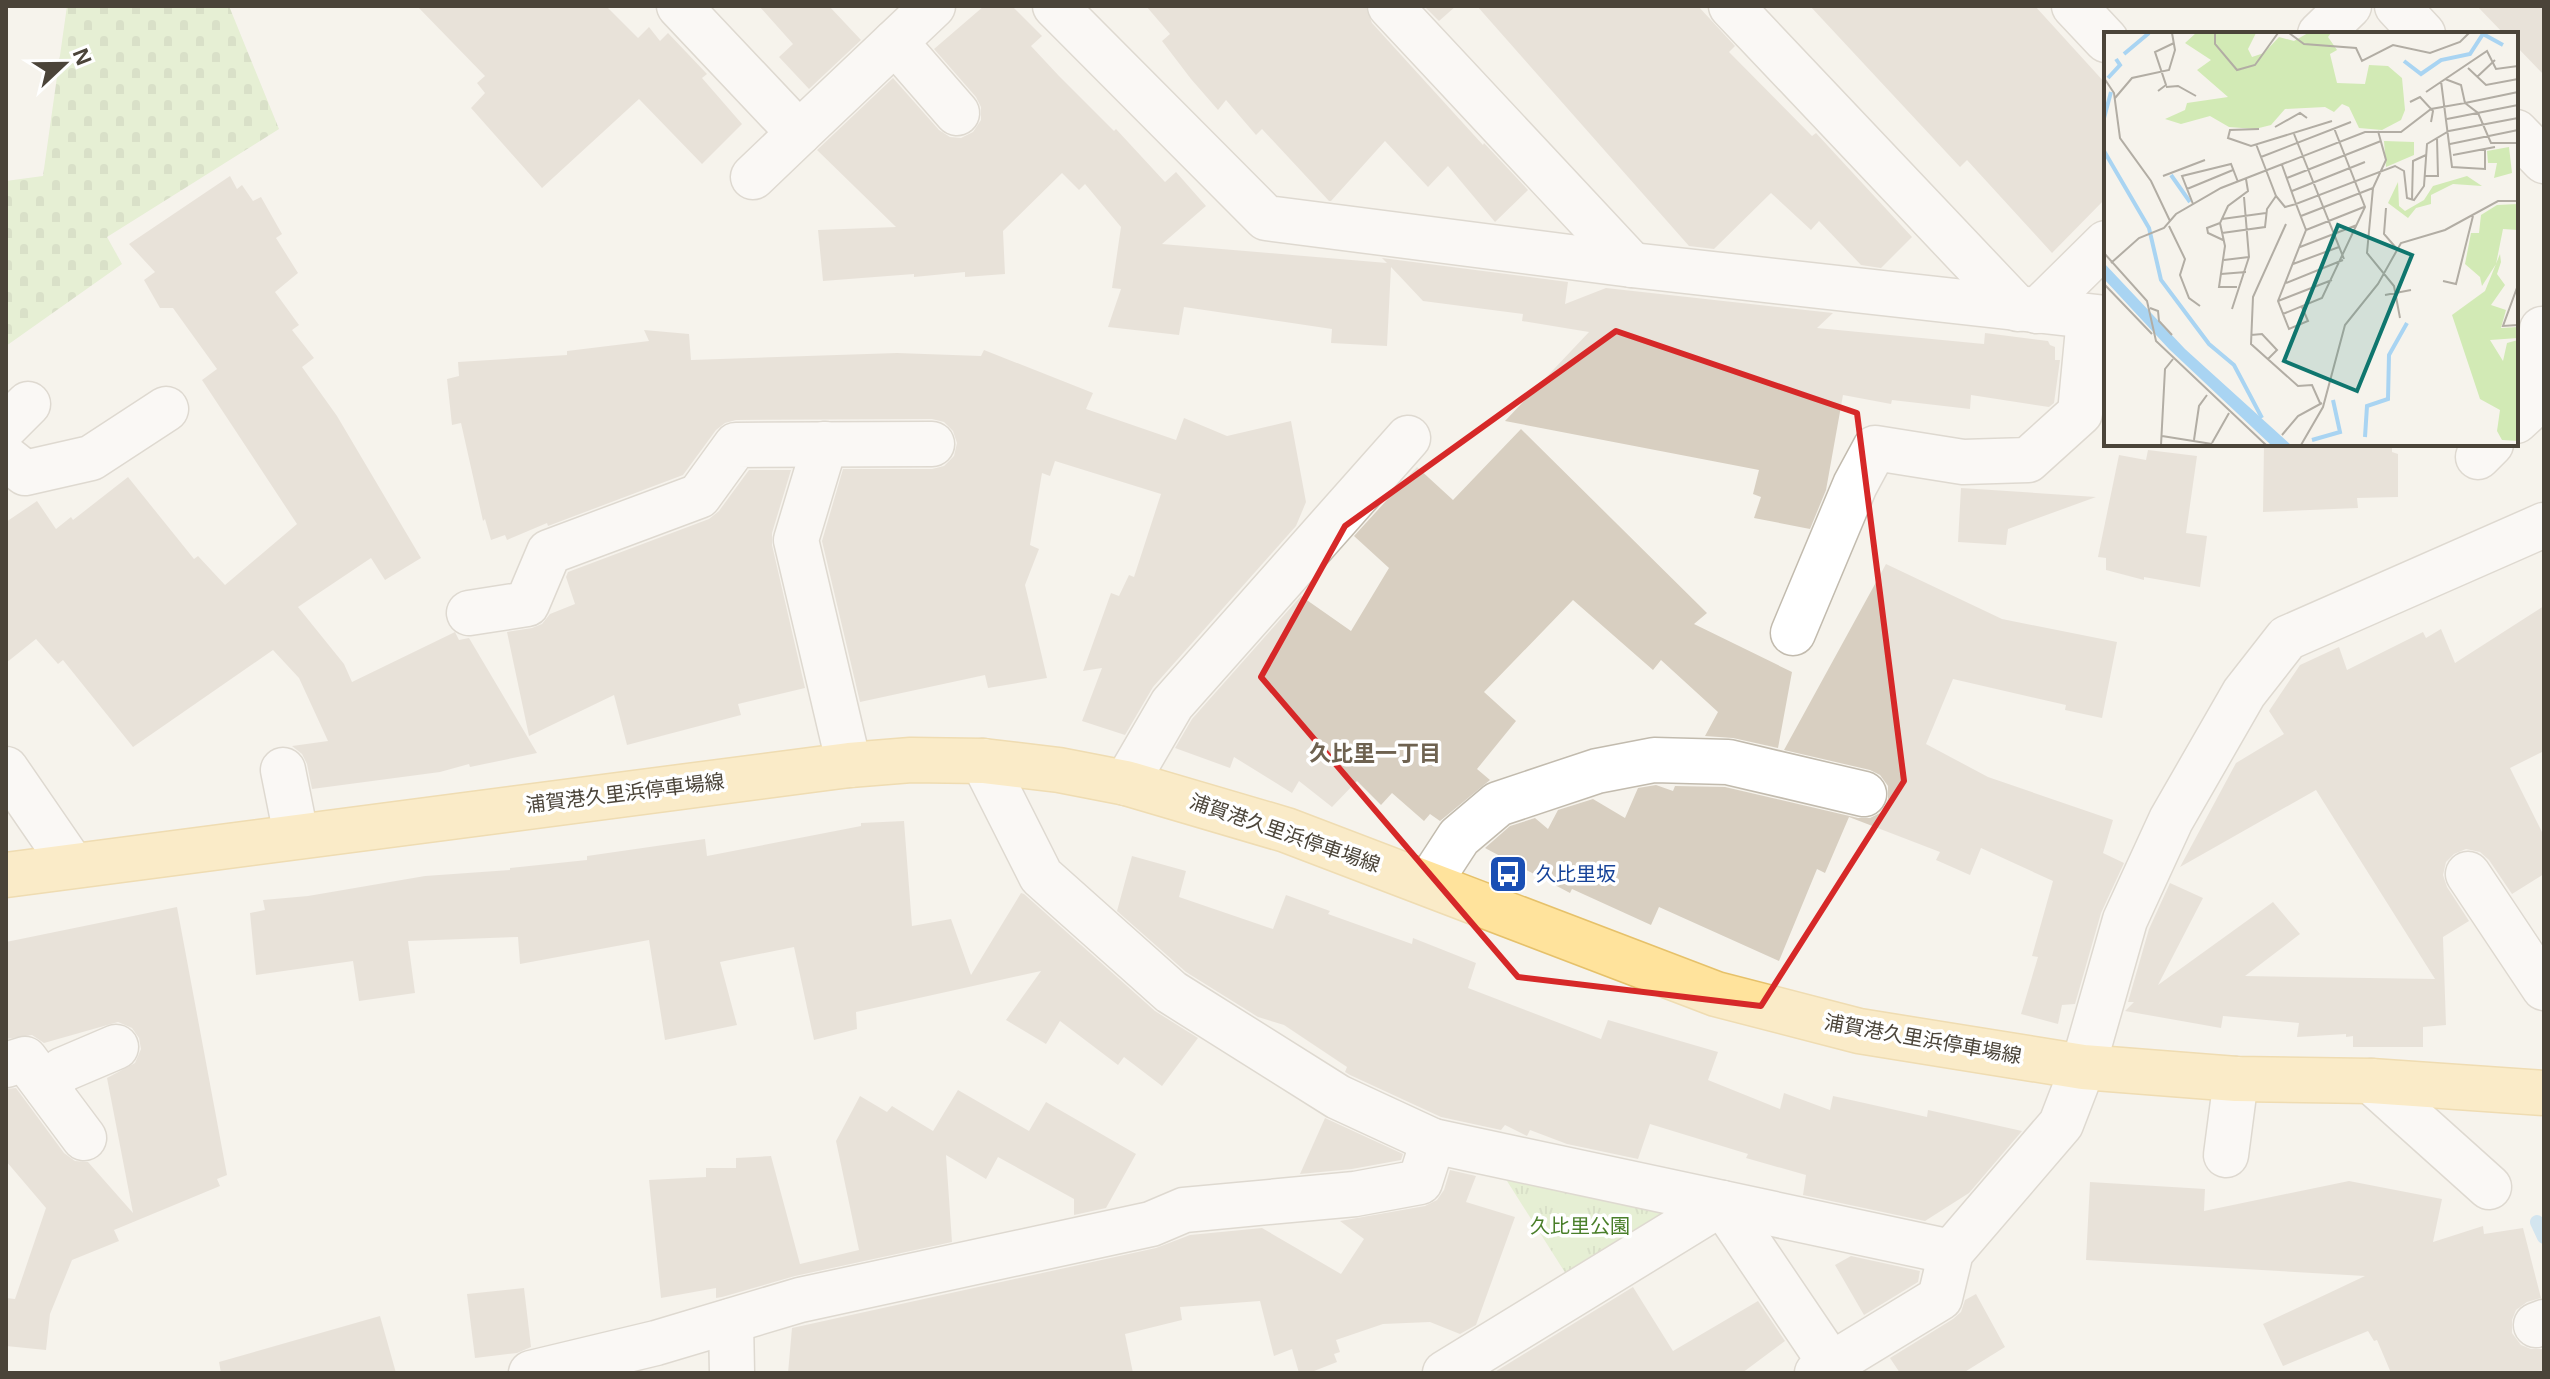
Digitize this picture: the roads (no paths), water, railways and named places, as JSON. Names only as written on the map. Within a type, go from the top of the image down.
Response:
[{"type":"main road","name":"浦賀港久里浜停車場線","points":[[6,875],[849,765],[911,760],[983,761],[1059,770],[1126,783],[1286,830],[1716,994],[1859,1031],[2083,1067],[2236,1079],[2371,1081],[2544,1093]]},
{"type":"street","points":[[679,6],[799,133]]},
{"type":"street","points":[[753,177],[933,6]]},
{"type":"street","points":[[1055,6],[1266,218],[1632,265],[2098,318],[2080,413],[2028,460],[1963,462],[1875,448],[1855,485],[1793,633]]},
{"type":"street","points":[[1390,6],[1632,265]]},
{"type":"street","points":[[1731,6],[2028,310]]},
{"type":"street","points":[[2074,6],[2104,38]]},
{"type":"street","points":[[2322,32],[2349,6]]},
{"type":"street","points":[[2397,6],[2421,32]]},
{"type":"street","points":[[895,42],[957,113]]},
{"type":"street","points":[[2518,134],[2544,161]]},
{"type":"street","points":[[2028,310],[2104,245]]},
{"type":"street","points":[[2518,419],[2540,399],[2534,329]]},
{"type":"street","points":[[6,458],[25,473],[91,458],[166,409]]},
{"type":"street","points":[[1126,783],[1172,704],[1408,438]]},
{"type":"street","points":[[825,444],[796,540],[849,765]]},
{"type":"street","points":[[469,613],[527,604],[549,552],[699,496],[736,445],[932,444]]},
{"type":"street","points":[[1722,1203],[1829,1370],[1940,1298],[1951,1252],[2061,1124],[2083,1067],[2125,920],[2171,820],[2244,693],[2287,638],[2544,525]]},
{"type":"street","points":[[1429,883],[1459,837],[1498,804],[1597,771],[1626,765],[1654,760],[1728,762],[1864,794]]},
{"type":"street","points":[[983,761],[1041,876],[1171,992],[1338,1097],[1433,1141],[1951,1252]]},
{"type":"street","points":[[6,769],[72,865]]},
{"type":"street","points":[[283,770],[296,835]]},
{"type":"street","points":[[2468,874],[2544,988]]},
{"type":"street","points":[[47,1088],[62,1070],[116,1047]]},
{"type":"street","points":[[6,1065],[25,1059],[84,1138]]},
{"type":"street","points":[[2226,1155],[2236,1079]]},
{"type":"street","points":[[2371,1081],[2489,1187]]},
{"type":"street","points":[[531,1373],[657,1358],[731,1321],[800,1300],[1151,1224],[1184,1210],[1355,1194],[1420,1182],[1433,1141]]},
{"type":"street","points":[[1445,1373],[1722,1203]]},
{"type":"street","points":[[731,1321],[732,1373]]},
{"type":"waterway","points":[[2537,1222],[2544,1237]]},
{"type":"place","name":"久比里坂","points":[[1508,874]]},
{"type":"district","name":"久比里一丁目","points":[[1375,753]]},
{"type":"park label","name":"久比里公園","points":[[1580,1226]]}]
